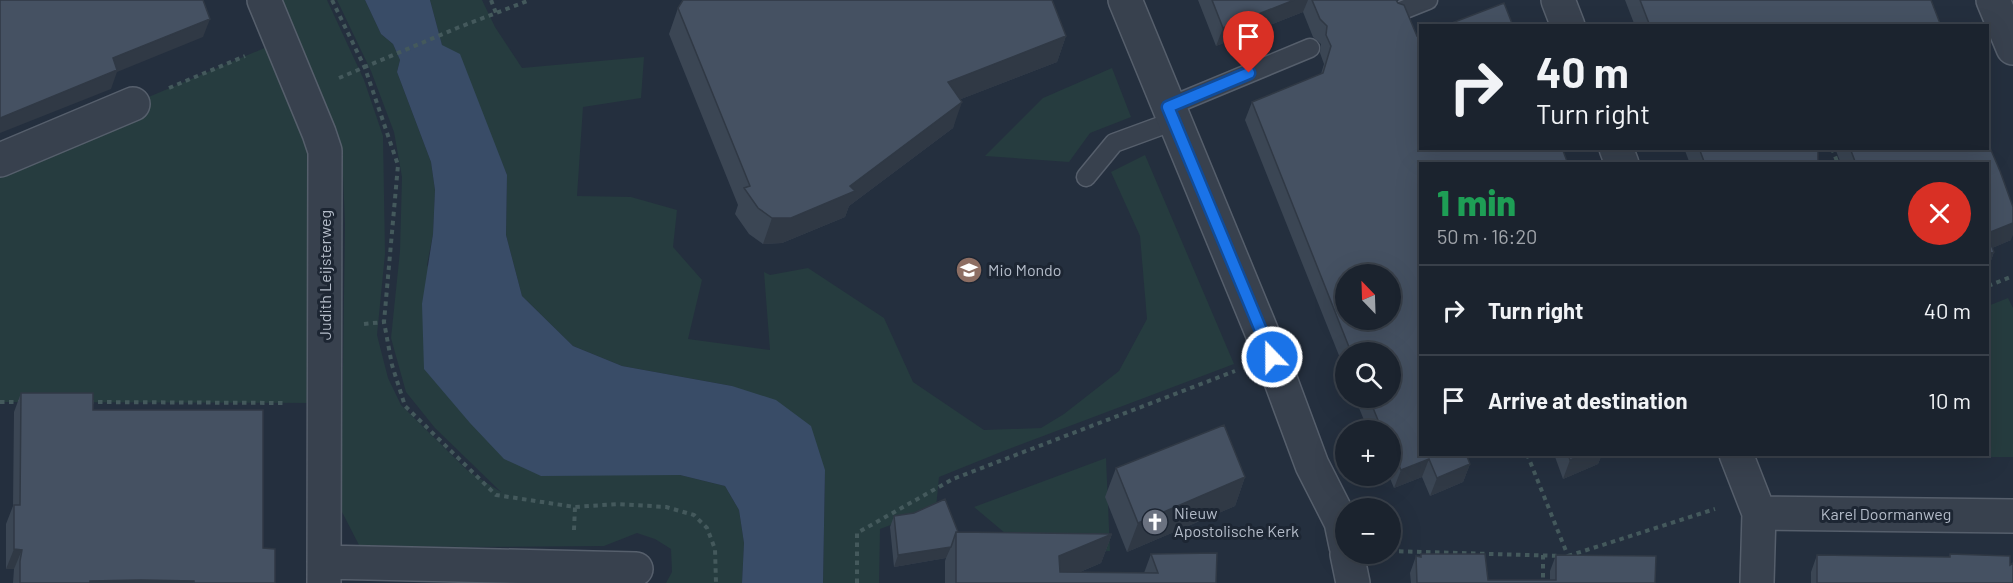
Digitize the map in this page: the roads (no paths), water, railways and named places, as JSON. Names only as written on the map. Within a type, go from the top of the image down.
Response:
[{"type":"street","name":"Judith Leijsterweg","points":[[264,0],[325,151],[324,572],[636,569]]},
{"type":"street","points":[[1125,0],[1272,357],[1312,465],[1335,510]]},
{"type":"street","points":[[1558,0],[1567,24]]},
{"type":"street","points":[[1993,0],[2013,48]]},
{"type":"street","points":[[0,160],[133,104]]},
{"type":"street","points":[[1737,456],[1756,505],[1757,583]]},
{"type":"street","name":"Karel Doormanweg","points":[[1756,505],[2013,516]]},
{"type":"street","points":[[1349,564],[1353,583]]},
{"type":"lane","points":[[1398,12],[1428,0]]},
{"type":"lane","points":[[1086,177],[1114,143],[1310,48]]},
{"type":"water","points":[[365,0],[430,0],[442,45],[460,54],[507,175],[506,235],[522,296],[573,346],[622,366],[732,386],[776,400],[811,426],[825,470],[823,583],[742,583],[744,543],[739,510],[725,486],[680,475],[541,476],[504,459],[424,369],[422,304],[433,234],[435,190],[431,162],[397,72],[400,60],[393,44],[381,34]]},
{"type":"place","name":"Mio Mondo","points":[[969,270]]},
{"type":"place","name":"Nieuw Apostolische Kerk","points":[[1155,522]]}]
